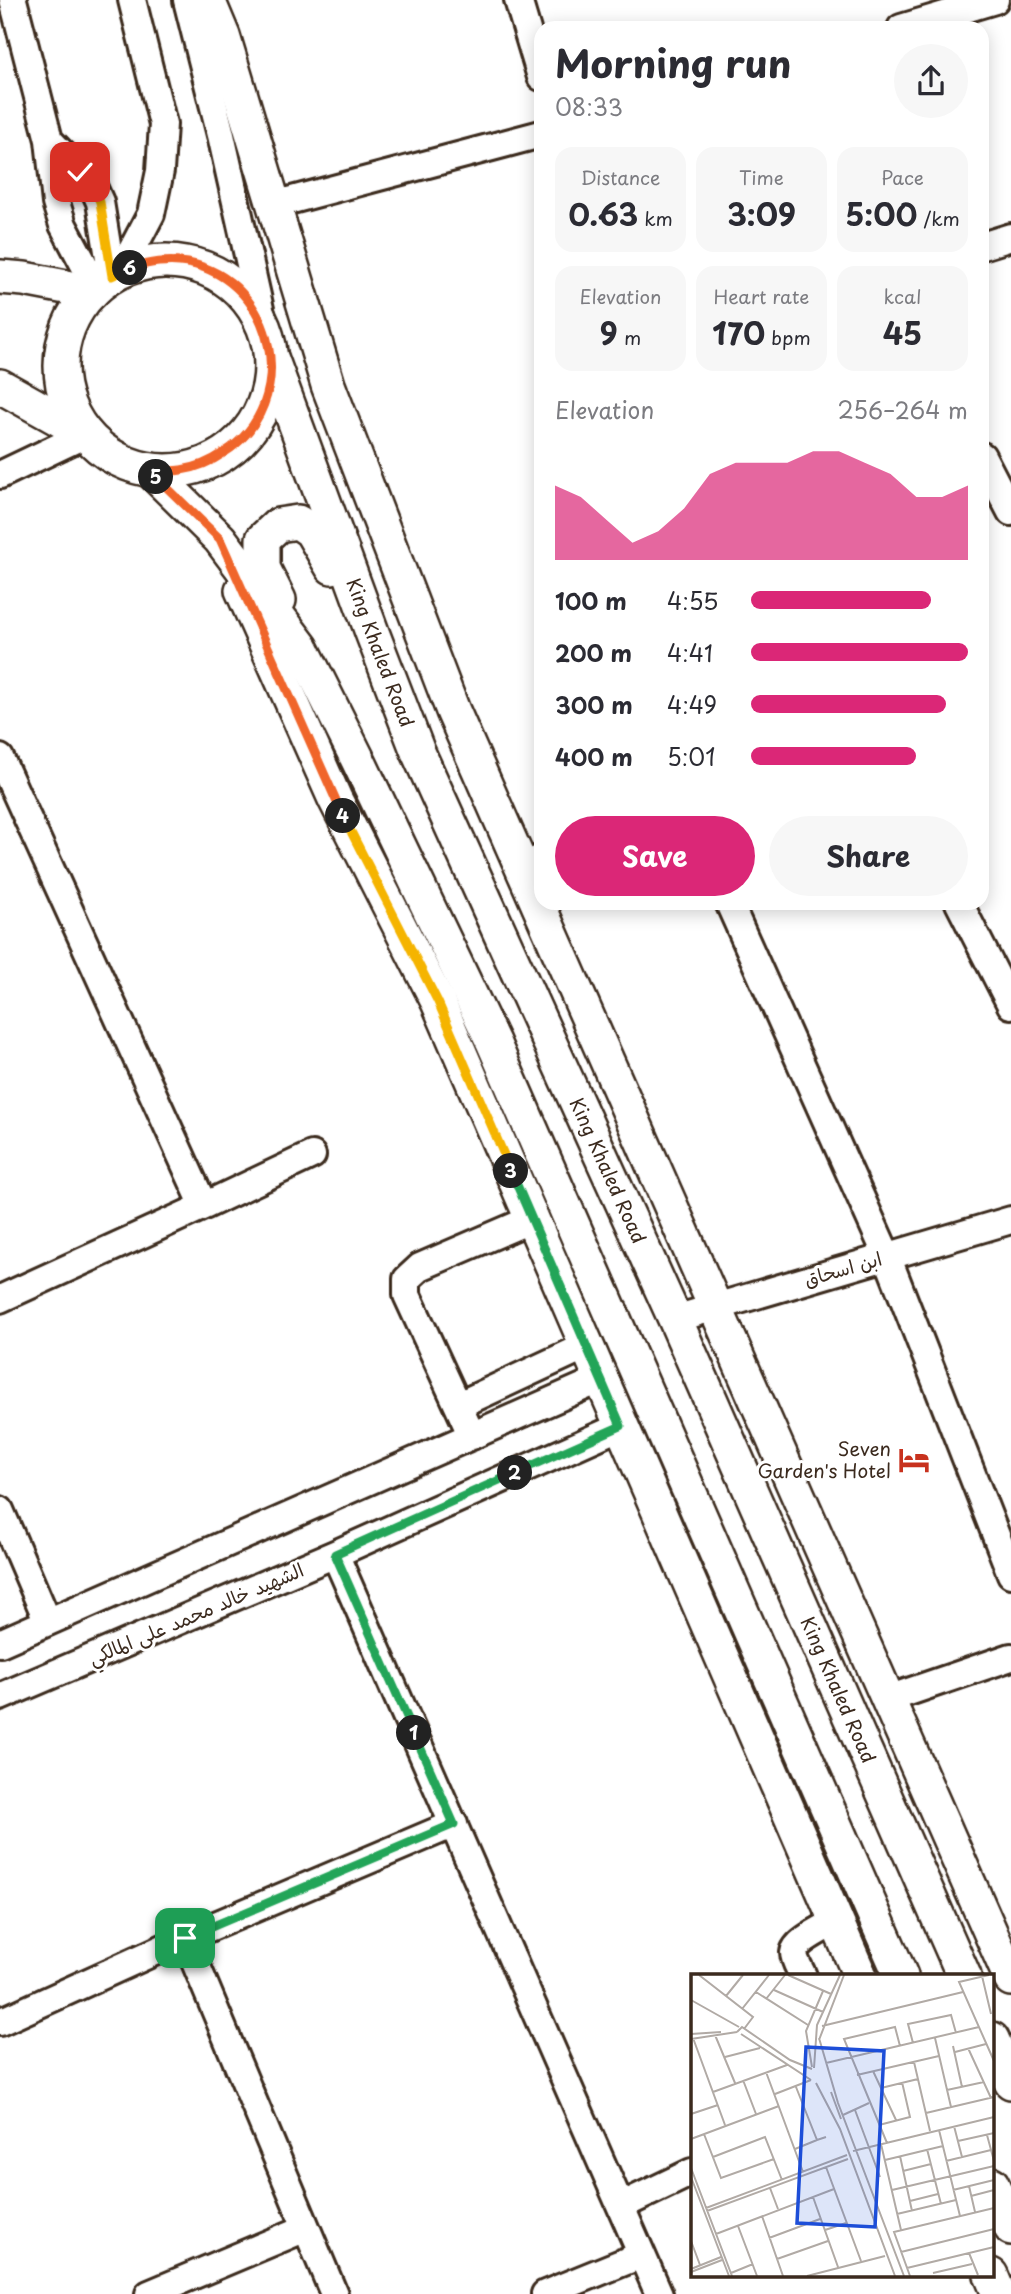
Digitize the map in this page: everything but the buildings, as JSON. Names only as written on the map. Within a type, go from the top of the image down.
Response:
[{"type":"main road","points":[[208,0],[223,36],[328,385],[453,711],[531,863]]},
{"type":"main road","points":[[0,277],[105,282],[154,262],[188,263],[220,276],[247,298],[264,327],[272,360],[269,391],[265,401],[257,420],[238,444],[211,462],[181,470],[149,470],[125,464],[104,451],[86,434],[69,408],[66,398],[61,378],[62,346],[73,317],[105,282]]},
{"type":"main road","name":"King Khaled Road","points":[[272,360],[418,752],[675,1319],[963,1974]]},
{"type":"main road","points":[[0,386],[86,434]]},
{"type":"main road","points":[[149,470],[220,539],[302,648]]},
{"type":"main road","points":[[373,635],[311,531],[298,522],[278,525],[262,539],[263,568],[493,1042],[900,1974]]},
{"type":"main road","points":[[220,539],[335,799],[438,1002],[859,1974]]},
{"type":"main road","points":[[551,910],[717,1306],[1011,1979]]},
{"type":"main road","points":[[993,2041],[1011,2082]]},
{"type":"main road","points":[[993,2185],[1011,2228]]},
{"type":"main road","points":[[991,2276],[999,2294]]},
{"type":"street","points":[[13,0],[49,140],[56,203],[63,225],[105,282]]},
{"type":"street","points":[[105,282],[151,215],[160,171],[163,124],[132,0]]},
{"type":"street","points":[[187,0],[264,327]]},
{"type":"street","points":[[518,0],[534,54]]},
{"type":"street","points":[[924,21],[995,0]]},
{"type":"street","points":[[273,205],[534,136]]},
{"type":"street","points":[[49,140],[92,184],[100,202],[105,282]]},
{"type":"street","points":[[989,244],[1011,237]]},
{"type":"street","points":[[0,475],[86,434]]},
{"type":"street","points":[[989,464],[1003,480],[1011,512]]},
{"type":"street","points":[[0,758],[204,1206]]},
{"type":"street","points":[[732,910],[887,1256],[1011,1574]]},
{"type":"street","points":[[964,910],[1003,970],[1011,1005]]},
{"type":"street","points":[[0,1299],[312,1155]]},
{"type":"street","points":[[472,1436],[407,1295],[407,1279],[420,1267],[532,1219]]},
{"type":"street","name":"ابن اسحاق","points":[[675,1319],[1011,1220]]},
{"type":"street","points":[[458,1405],[586,1346]]},
{"type":"street","points":[[0,1643],[601,1379]]},
{"type":"street","name":"الشهيد خالد محمد على المالكي","points":[[0,1697],[335,1554],[621,1426]]},
{"type":"street","points":[[0,1510],[48,1622]]},
{"type":"street","points":[[335,1554],[659,2294]]},
{"type":"street","points":[[888,1699],[1011,1657]]},
{"type":"street","points":[[0,2022],[185,1938],[454,1824]]},
{"type":"street","points":[[802,1974],[794,1957],[798,1944],[836,1921]]},
{"type":"street","points":[[185,1938],[334,2294]]},
{"type":"street","points":[[621,2206],[691,2172]]},
{"type":"street","points":[[149,2294],[306,2228]]},
{"type":"street","points":[[545,2294],[642,2255]]},
{"type":"place","name":"Seven Garden's Hotel","points":[[914,1460]]},
{"type":"route","points":[[80,172],[92,184],[100,202],[112,276],[154,262],[188,263],[220,276],[247,298],[264,327],[272,360],[269,391],[257,420],[238,444],[211,462],[181,470],[149,470],[220,539],[335,799],[438,1002],[621,1426],[335,1554],[454,1824],[185,1938]]}]
